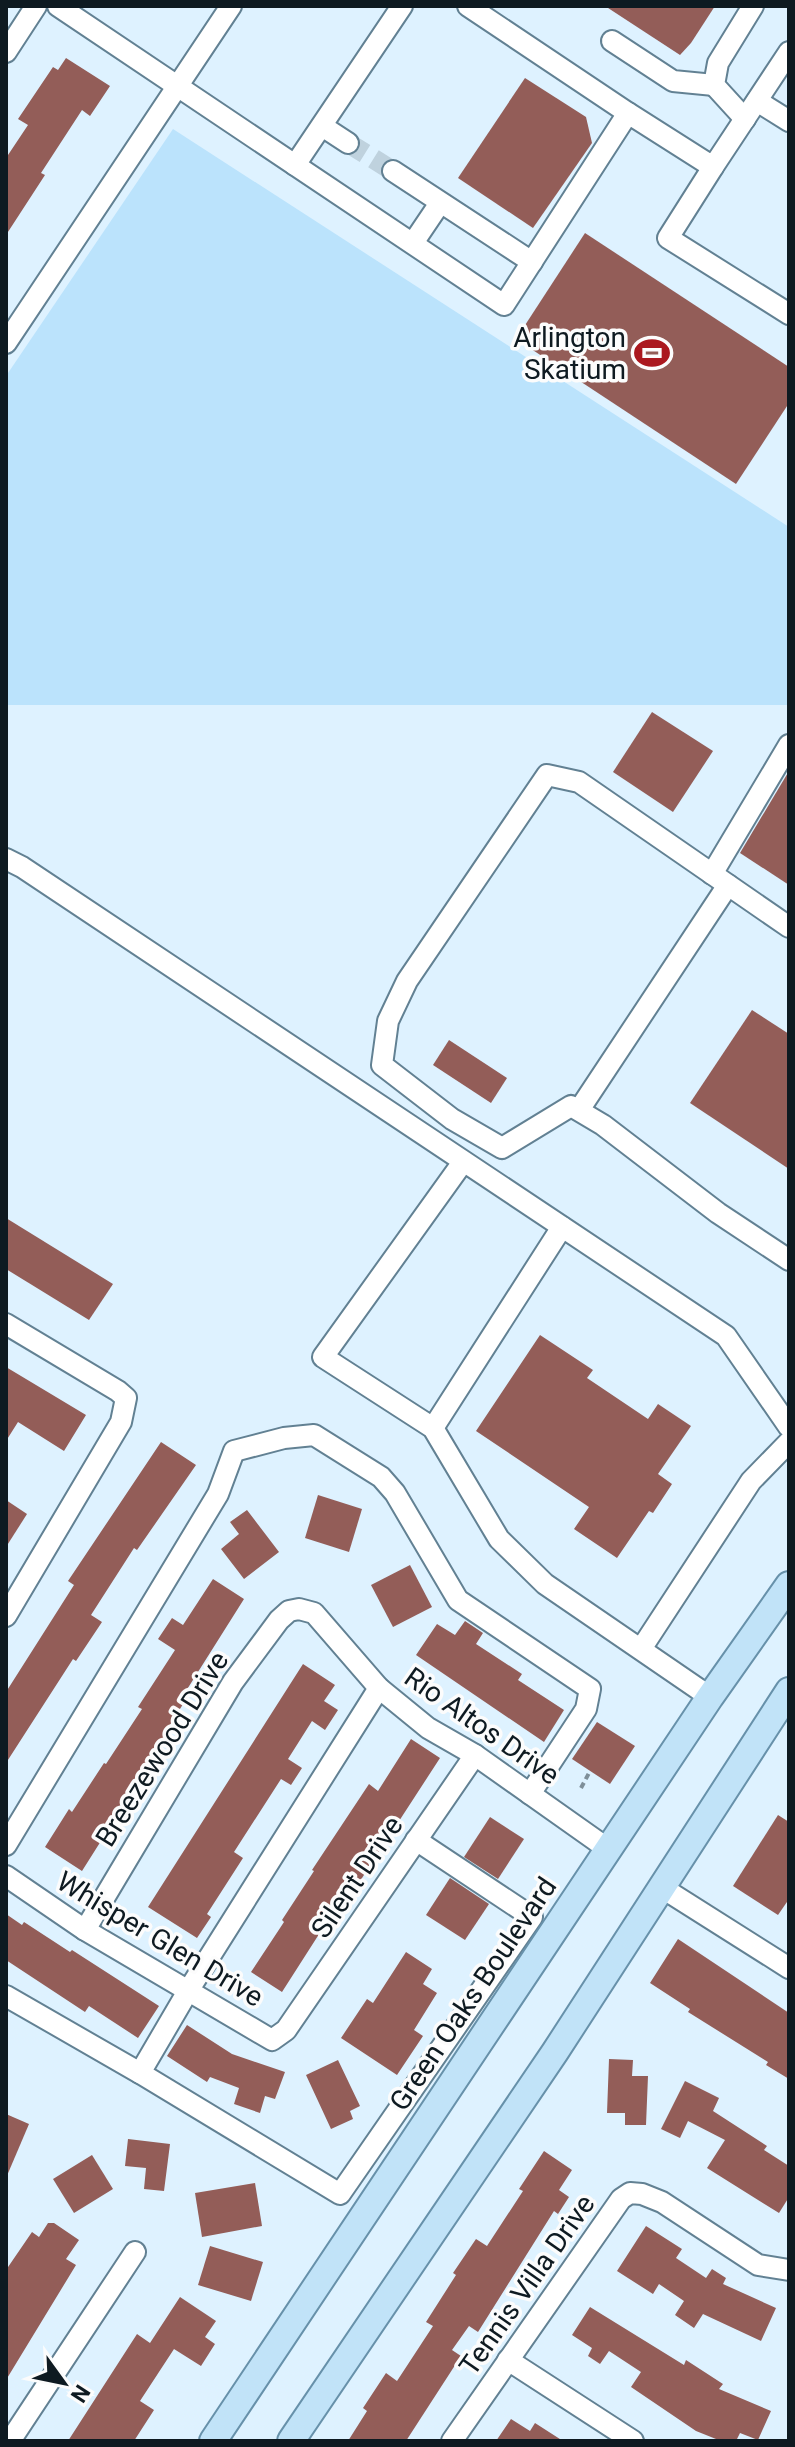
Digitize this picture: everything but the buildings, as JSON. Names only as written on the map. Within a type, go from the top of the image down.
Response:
[{"type":"main road","name":"Green Oaks Boulevard","points":[[213,2441],[710,1697],[789,1585]]},
{"type":"main road","points":[[291,2441],[555,2052],[789,1691]]},
{"type":"street","points":[[6,52],[36,6]]},
{"type":"street","points":[[58,6],[504,305],[628,113]]},
{"type":"street","points":[[6,343],[231,6]]},
{"type":"street","points":[[295,165],[402,6]]},
{"type":"street","points":[[468,6],[713,167]]},
{"type":"street","points":[[714,85],[718,63],[753,6]]},
{"type":"street","points":[[612,41],[673,81],[714,85],[745,119]]},
{"type":"street","points":[[789,52],[668,238],[789,314]]},
{"type":"street","points":[[757,101],[789,121]]},
{"type":"street","points":[[322,126],[348,143]]},
{"type":"street","points":[[393,171],[532,262]]},
{"type":"street","points":[[413,243],[440,203]]},
{"type":"street","points":[[579,1110],[720,880],[789,745]]},
{"type":"street","points":[[789,927],[579,782],[547,775],[407,981],[388,1021],[382,1065],[452,1119],[502,1148],[571,1106],[603,1125],[718,1213],[789,1260]]},
{"type":"street","points":[[6,859],[726,1336],[789,1427]]},
{"type":"street","points":[[463,1162],[323,1357],[433,1428],[499,1539],[545,1584],[710,1697]]},
{"type":"street","points":[[433,1428],[562,1227]]},
{"type":"street","points":[[6,1324],[126,1398],[121,1422],[9,1604]]},
{"type":"street","points":[[6,1845],[218,1494],[234,1451],[284,1438],[314,1435],[381,1477],[395,1493],[458,1600],[590,1689],[586,1709],[530,1794]]},
{"type":"street","points":[[641,1649],[751,1481],[789,1442]]},
{"type":"street","name":"Rio Altos Drive","points":[[299,1609],[314,1613],[379,1688],[428,1728],[475,1755],[608,1849]]},
{"type":"street","name":"Breezewood Drive","points":[[85,1930],[233,1682],[279,1620],[289,1611],[299,1609]]},
{"type":"street","points":[[140,2073],[188,1991],[379,1688]]},
{"type":"street","name":"Silent Drive","points":[[286,2030],[475,1755]]},
{"type":"street","points":[[6,1996],[340,2194],[532,1917],[416,1840]]},
{"type":"street","name":"Whisper Glen Drive","points":[[6,1876],[85,1930],[272,2040],[286,2030]]},
{"type":"street","points":[[661,1887],[789,1968]]},
{"type":"street","name":"Tennis Villa Drive","points":[[452,2441],[621,2199],[630,2193],[662,2202],[758,2265],[789,2270]]},
{"type":"street","points":[[10,2441],[135,2252]]},
{"type":"street","points":[[508,2360],[633,2441]]},
{"type":"path","points":[[581,1788],[589,1773]]},
{"type":"shaded area","points":[[173,129],[789,527],[789,705],[6,705],[6,376]]},
{"type":"tunnel","points":[[348,143],[393,171]]},
{"type":"place","name":"Arlington Skatium","points":[[652,353]]}]
